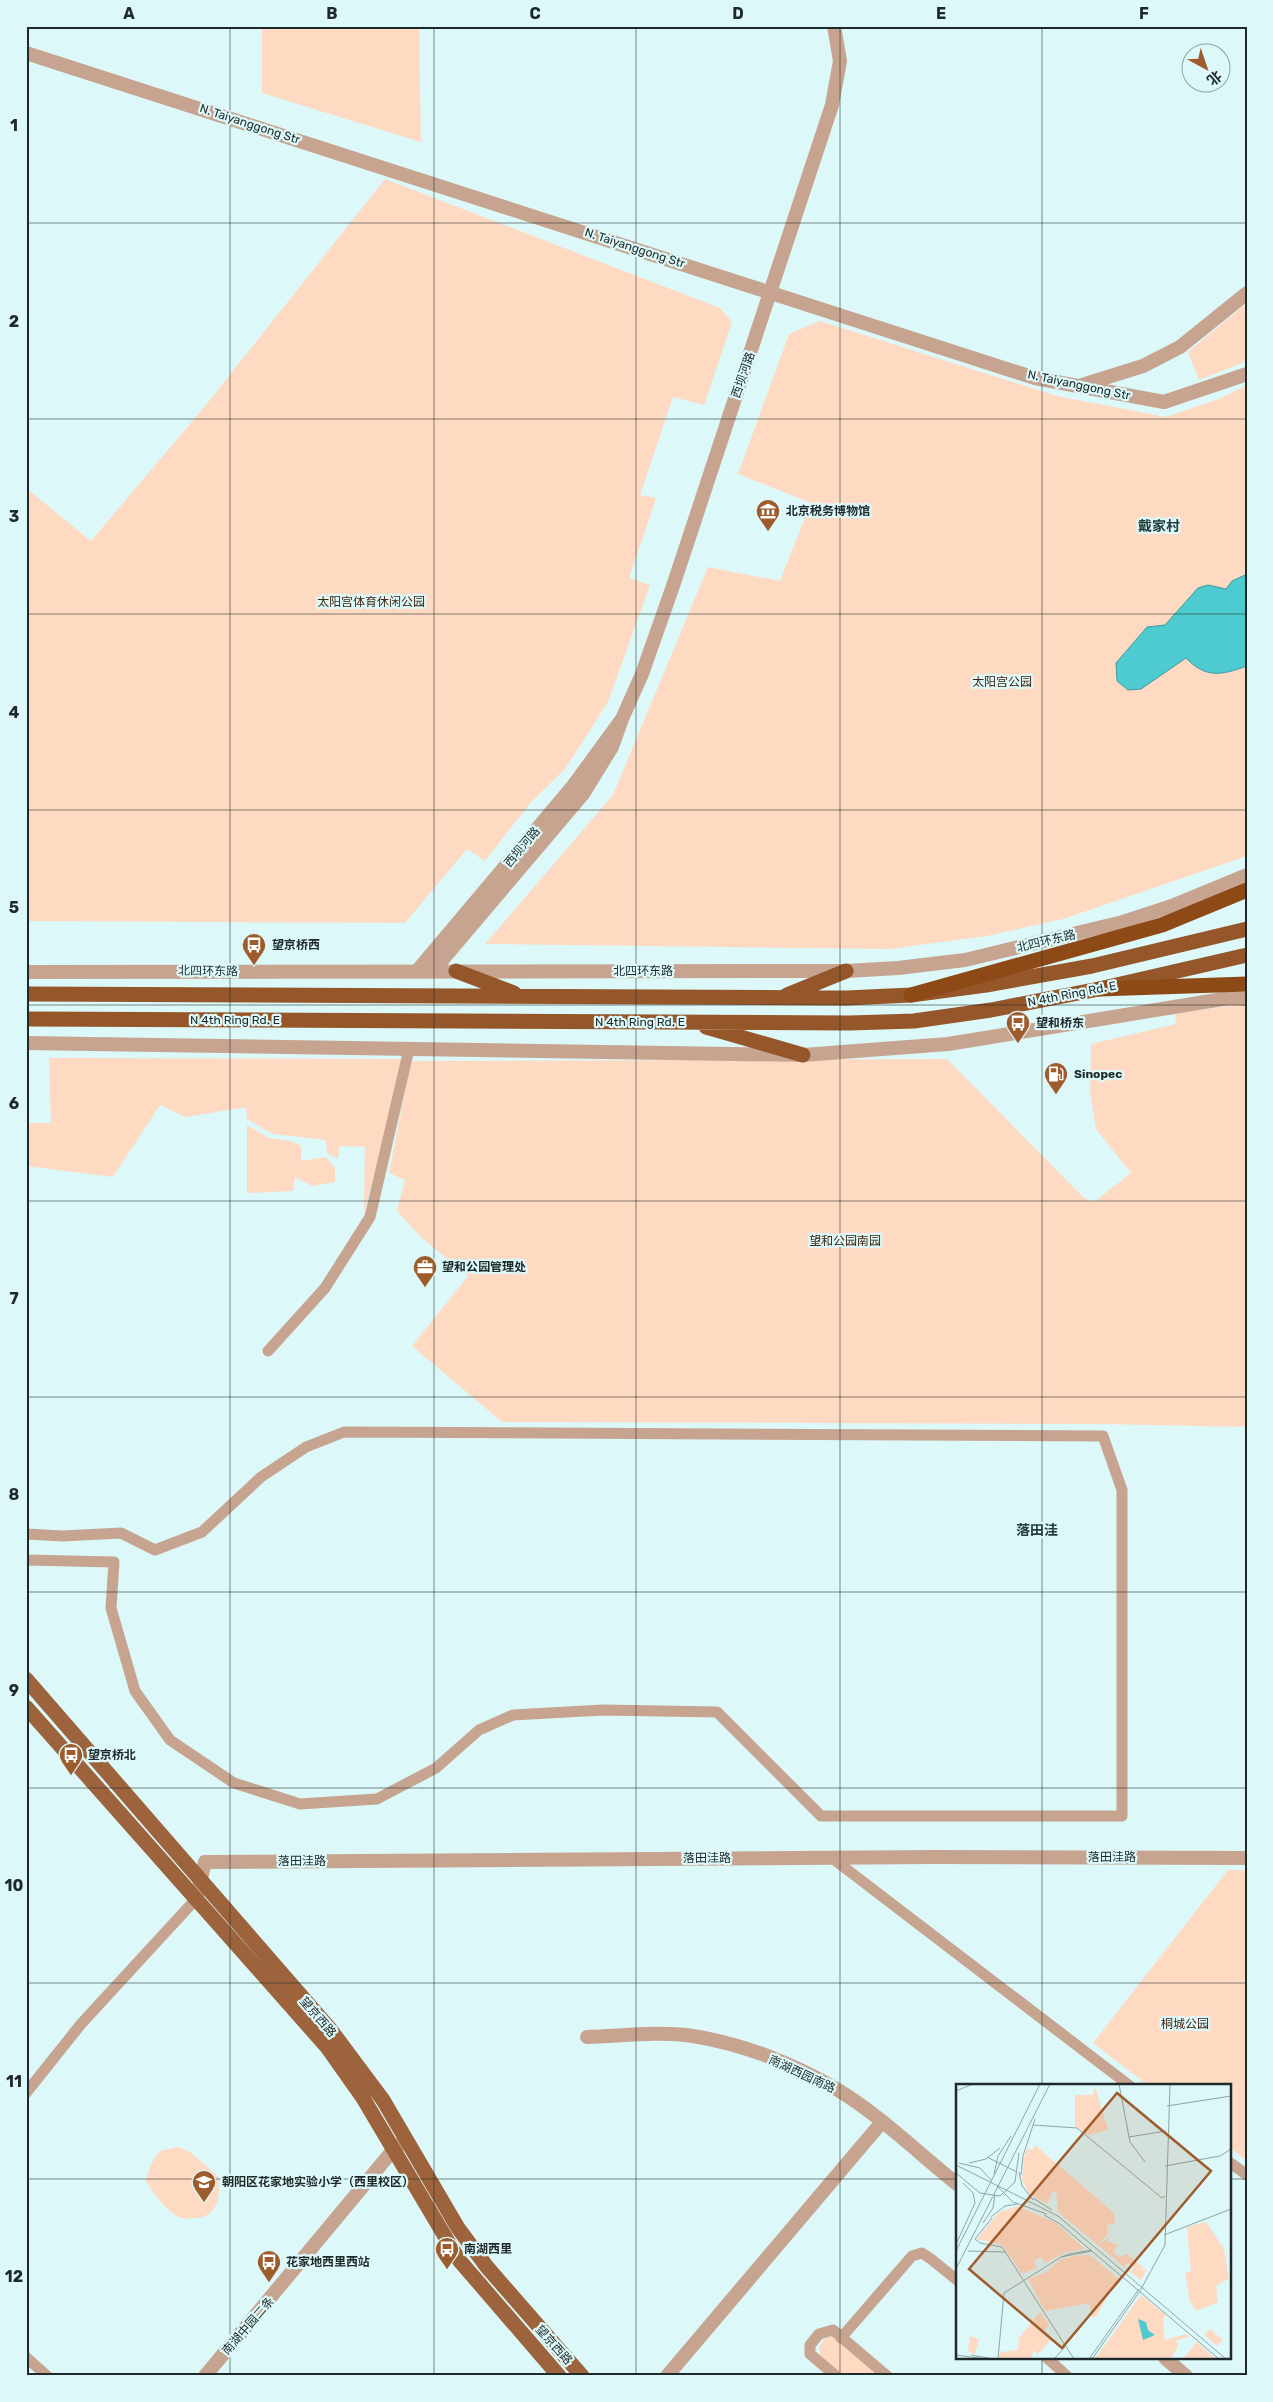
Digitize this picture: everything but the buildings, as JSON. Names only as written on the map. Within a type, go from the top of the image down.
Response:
[{"type":"highway","points":[[911,996],[1162,924],[1247,890]]},
{"type":"highway","name":"N 4th Ring Rd. E","points":[[26,994],[780,998],[911,996],[1092,966],[1247,930]]},
{"type":"highway","name":"N 4th Ring Rd. E","points":[[26,1019],[914,1022],[1099,989],[1247,955]]},
{"type":"highway","points":[[456,971],[524,997]]},
{"type":"highway","points":[[780,998],[846,971]]},
{"type":"highway","points":[[1099,989],[1247,984]]},
{"type":"highway","points":[[687,1022],[803,1055]]},
{"type":"main road","name":"望京西路","points":[[26,1679],[330,2029],[382,2100],[418,2194],[460,2260],[559,2376]]},
{"type":"main road","name":"望京西路","points":[[26,1708],[327,2047],[363,2098],[400,2145],[481,2260],[582,2376]]},
{"type":"street","name":"西坝河路","points":[[433,971],[583,794],[612,748],[622,719],[642,674],[772,292],[838,79],[838,45],[834,26]]},
{"type":"street","name":"N. Taiyanggong Str","points":[[26,53],[1035,378],[1164,402],[1247,374]]},
{"type":"street","points":[[1079,386],[1143,366],[1180,347],[1247,293]]},
{"type":"street","name":"西坝河路","points":[[417,971],[573,786],[622,719]]},
{"type":"street","name":"北四环东路","points":[[26,972],[846,971],[898,968],[965,960],[1105,927],[1172,906],[1247,875]]},
{"type":"street","points":[[26,1043],[803,1055],[948,1044],[1229,998],[1247,999]]},
{"type":"street","points":[[268,1351],[325,1288],[370,1217],[409,1049]]},
{"type":"street","points":[[26,1534],[63,1536],[121,1533],[155,1550],[202,1532],[261,1477],[306,1447],[344,1432],[1103,1436],[1122,1490],[1122,1816],[821,1816],[717,1712],[612,1710],[542,1712],[513,1716],[479,1730],[436,1768],[377,1799],[300,1804],[234,1783],[170,1740],[135,1691],[112,1608],[114,1562],[26,1560]]},
{"type":"street","points":[[832,1858],[1127,2084]]},
{"type":"street","name":"落田洼路","points":[[196,1899],[205,1862],[832,1858],[1247,1858]]},
{"type":"street","points":[[26,2094],[81,2024],[196,1899]]},
{"type":"street","name":"南湖西园南路","points":[[587,2037],[693,2036],[746,2050],[789,2065],[839,2091],[882,2122],[956,2183]]},
{"type":"street","points":[[667,2376],[882,2122]]},
{"type":"street","name":"南湖中园二条","points":[[205,2376],[400,2145]]},
{"type":"street","points":[[1230,2163],[1247,2175]]},
{"type":"street","points":[[841,2338],[912,2256],[922,2254],[956,2279]]},
{"type":"street","points":[[836,2376],[810,2354],[810,2345],[819,2334],[832,2330],[888,2376]]},
{"type":"street","points":[[26,2357],[47,2376]]},
{"type":"street","points":[[1049,2360],[1067,2376]]},
{"type":"street","points":[[1167,2360],[1186,2376]]},
{"type":"green space","points":[[262,26],[419,26],[421,142],[262,93]]},
{"type":"green space","name":"太阳宫体育休闲公园","points":[[385,179],[720,308],[732,322],[704,405],[673,397],[640,495],[656,498],[629,578],[650,585],[608,702],[565,769],[531,802],[485,861],[467,849],[405,923],[26,921],[26,488],[91,541],[206,405]]},
{"type":"green space","points":[[1247,303],[1247,359],[1240,364],[1199,380],[1188,352]]},
{"type":"green space","name":"太阳宫公园","points":[[820,321],[1057,396],[1166,417],[1221,398],[1247,385],[1247,856],[1063,919],[987,936],[889,949],[485,944],[613,795],[708,567],[780,581],[811,503],[738,474],[789,334]]},
{"type":"green space","name":"望和公园南园","points":[[1247,1003],[1247,1427],[1103,1424],[502,1422],[412,1346],[468,1276],[421,1237],[397,1211],[405,1180],[389,1173],[411,1061],[947,1059],[1084,1198],[1094,1202],[1131,1173],[1096,1129],[1090,1091],[1091,1044],[1176,1024],[1175,1014]]},
{"type":"green space","points":[[49,1058],[403,1059],[364,1213],[365,1147],[339,1146],[338,1159],[327,1153],[326,1140],[273,1134],[247,1119],[246,1107],[185,1117],[160,1105],[113,1177],[26,1166],[26,1123],[51,1123]]},
{"type":"green space","points":[[247,1125],[269,1138],[291,1141],[301,1146],[301,1161],[326,1157],[335,1168],[335,1182],[312,1186],[295,1177],[293,1191],[247,1193]]},
{"type":"green space","name":"桐城公园","points":[[1228,1870],[1247,1870],[1247,2161],[1230,2148],[1230,2084],[1146,2084],[1093,2043]]},
{"type":"green space","points":[[179,2147],[190,2152],[218,2176],[218,2198],[216,2205],[208,2215],[184,2218],[176,2216],[161,2202],[146,2181],[151,2164],[160,2151]]},
{"type":"green space","points":[[832,2336],[883,2376],[841,2376],[821,2359],[819,2348],[824,2339]]},
{"type":"water","points":[[1247,574],[1247,666],[1230,672],[1207,672],[1193,665],[1186,658],[1141,689],[1128,690],[1117,681],[1116,663],[1147,627],[1165,625],[1198,588],[1208,585],[1226,589],[1232,581]]},
{"type":"place","name":"北京税务博物馆","points":[[768,532]]},
{"type":"place","name":"望京桥西","points":[[254,966]]},
{"type":"place","name":"望和桥东","points":[[1018,1044]]},
{"type":"place","name":"Sinopec","points":[[1056,1095]]},
{"type":"place","name":"望和公园管理处","points":[[425,1288]]},
{"type":"place","name":"望京桥北","points":[[71,1776]]},
{"type":"place","name":"朝阳区花家地实验小学（西里校区）","points":[[204,2203]]},
{"type":"place","name":"南湖西里","points":[[447,2270]]},
{"type":"place","name":"花家地西里西站","points":[[269,2283]]},
{"type":"district","name":"戴家村","points":[[1159,526]]},
{"type":"district","name":"落田洼","points":[[1037,1530]]}]
